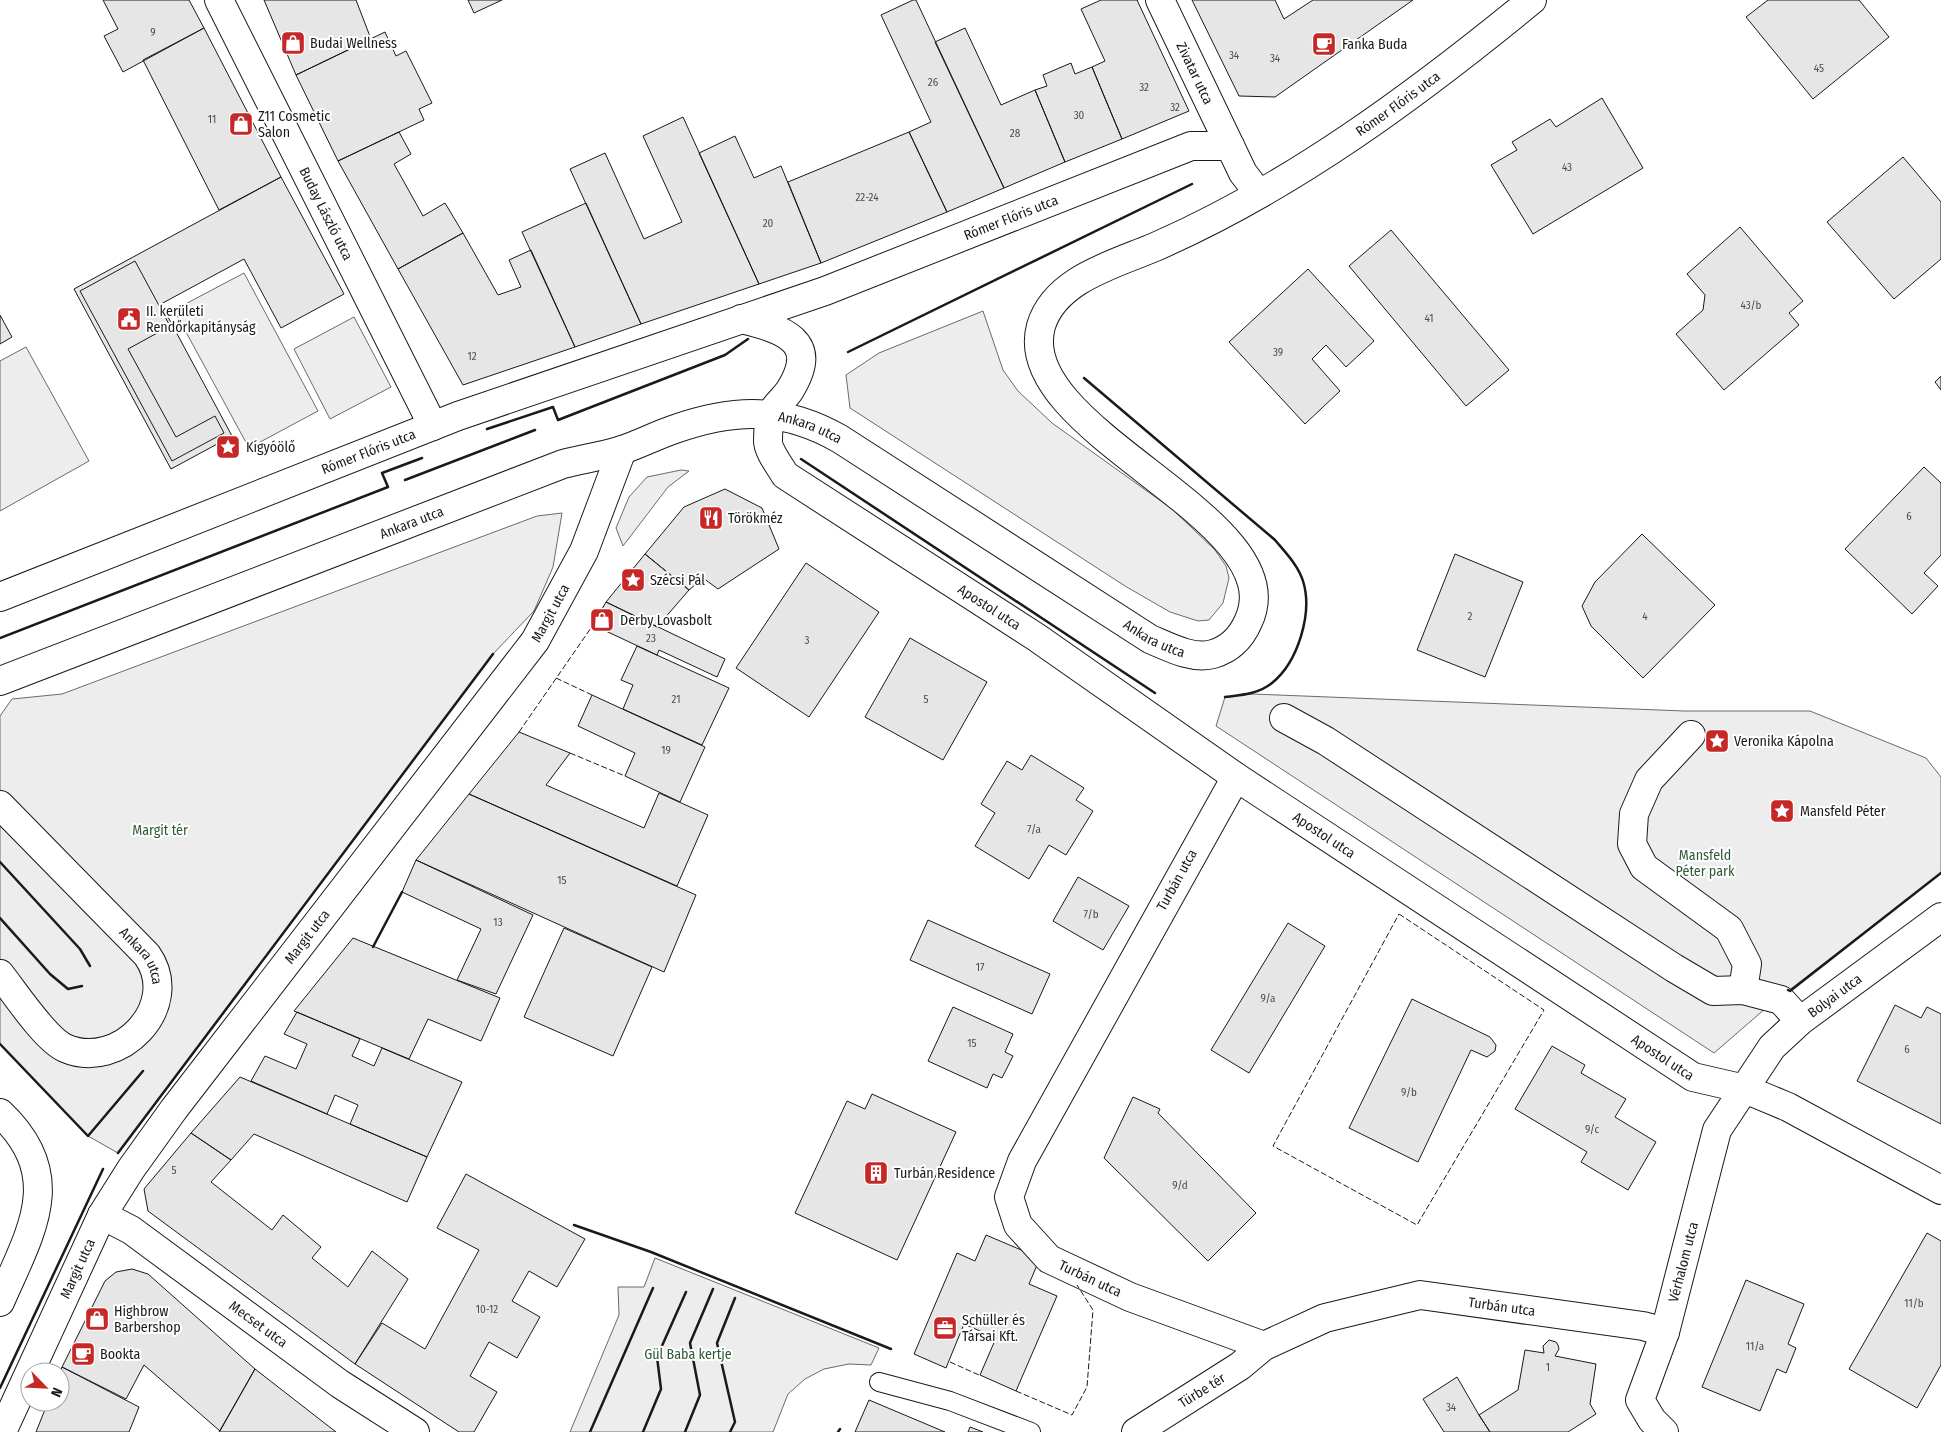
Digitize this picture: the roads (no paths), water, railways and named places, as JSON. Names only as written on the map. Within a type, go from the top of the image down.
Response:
[{"type":"street","name":"Buday László utca","points":[[219,0],[433,426]]},
{"type":"street","name":"Zivatar utca","points":[[1160,0],[1230,146]]},
{"type":"street","name":"Rómer Flóris utca","points":[[1044,368],[1040,345],[1041,325],[1059,295],[1088,276],[1208,224],[1259,194],[1363,127],[1472,49],[1532,0]]},
{"type":"street","name":"Rómer Flóris utca","points":[[0,597],[433,426],[825,291],[1191,146],[1230,146]]},
{"type":"street","points":[[1230,146],[1244,173],[1259,194]]},
{"type":"street","points":[[741,319],[780,331],[796,342],[801,350],[801,370],[797,379],[772,414]]},
{"type":"street","name":"Ankara utca","points":[[0,681],[563,464],[622,450],[676,428],[721,416],[772,414],[802,421],[840,439],[1150,639],[1194,655],[1207,656],[1223,651],[1236,642],[1253,612],[1255,593],[1252,578],[1244,561],[1213,527],[1080,414],[1059,392],[1044,368]]},
{"type":"street","name":"Apostol utca","points":[[772,414],[767,443],[785,475],[1036,637],[1236,777],[1693,1077],[1745,1089],[1788,1107],[1941,1190]]},
{"type":"street","name":"Margit utca","points":[[2,1432],[102,1215],[130,1169],[174,1109],[535,641],[584,551],[622,450]]},
{"type":"street","points":[[1284,718],[1326,741],[1713,991],[1743,990],[1781,1000],[1800,1021]]},
{"type":"street","points":[[1691,735],[1649,780],[1634,814],[1632,844],[1644,867],[1729,929],[1747,964],[1743,990]]},
{"type":"street","name":"Turbán utca","points":[[1236,777],[1022,1161],[1009,1197],[1018,1225],[1049,1259],[1130,1297],[1264,1346],[1325,1318],[1420,1295],[1643,1326],[1664,1332]]},
{"type":"street","name":"Ankara utca","points":[[0,805],[147,955],[154,966],[159,988],[153,1010],[131,1038],[110,1050],[88,1053],[77,1052],[58,1044],[0,974]]},
{"type":"street","name":"Bolyai utca","points":[[1745,1089],[1772,1047],[1800,1021],[1941,918]]},
{"type":"street","name":"Vérhalom utca","points":[[1664,1432],[1652,1420],[1640,1400],[1664,1332],[1717,1130],[1745,1089]]},
{"type":"street","points":[[0,1113],[14,1126],[23,1139],[36,1168],[40,1189],[37,1213],[0,1302]]},
{"type":"street","name":"Mecset utca","points":[[102,1215],[131,1230],[340,1384],[415,1432]]},
{"type":"street","name":"Türbe tér","points":[[1136,1432],[1240,1366],[1264,1346]]},
{"type":"lane","points":[[879,1382],[950,1401],[1031,1432]]},
{"type":"place","name":"Budai Wellness","points":[[293,43]]},
{"type":"place","name":"Fanka Buda","points":[[1324,44]]},
{"type":"place","name":"Z11 Cosmetic Salon","points":[[241,124]]},
{"type":"place","name":"II. kerületi Rendőrkapitányság","points":[[129,319]]},
{"type":"place","name":"Kígyóölő","points":[[228,447]]},
{"type":"place","name":"Törökméz","points":[[711,518]]},
{"type":"place","name":"Szécsi Pál","points":[[633,580]]},
{"type":"place","name":"Derby Lovasbolt","points":[[602,620]]},
{"type":"place","name":"Veronika Kápolna","points":[[1717,741]]},
{"type":"place","name":"Mansfeld Péter","points":[[1782,811]]},
{"type":"place","name":"Turbán Residence","points":[[876,1173]]},
{"type":"place","name":"Highbrow Barbershop","points":[[97,1319]]},
{"type":"place","name":"Schüller és Társai Kft.","points":[[945,1328]]},
{"type":"place","name":"Bookta","points":[[83,1354]]},
{"type":"park label","name":"Margit tér","points":[[160,830]]},
{"type":"park label","name":"Mansfeld Péter park","points":[[1705,864]]},
{"type":"park label","name":"Gül Baba kertje","points":[[688,1354]]}]
